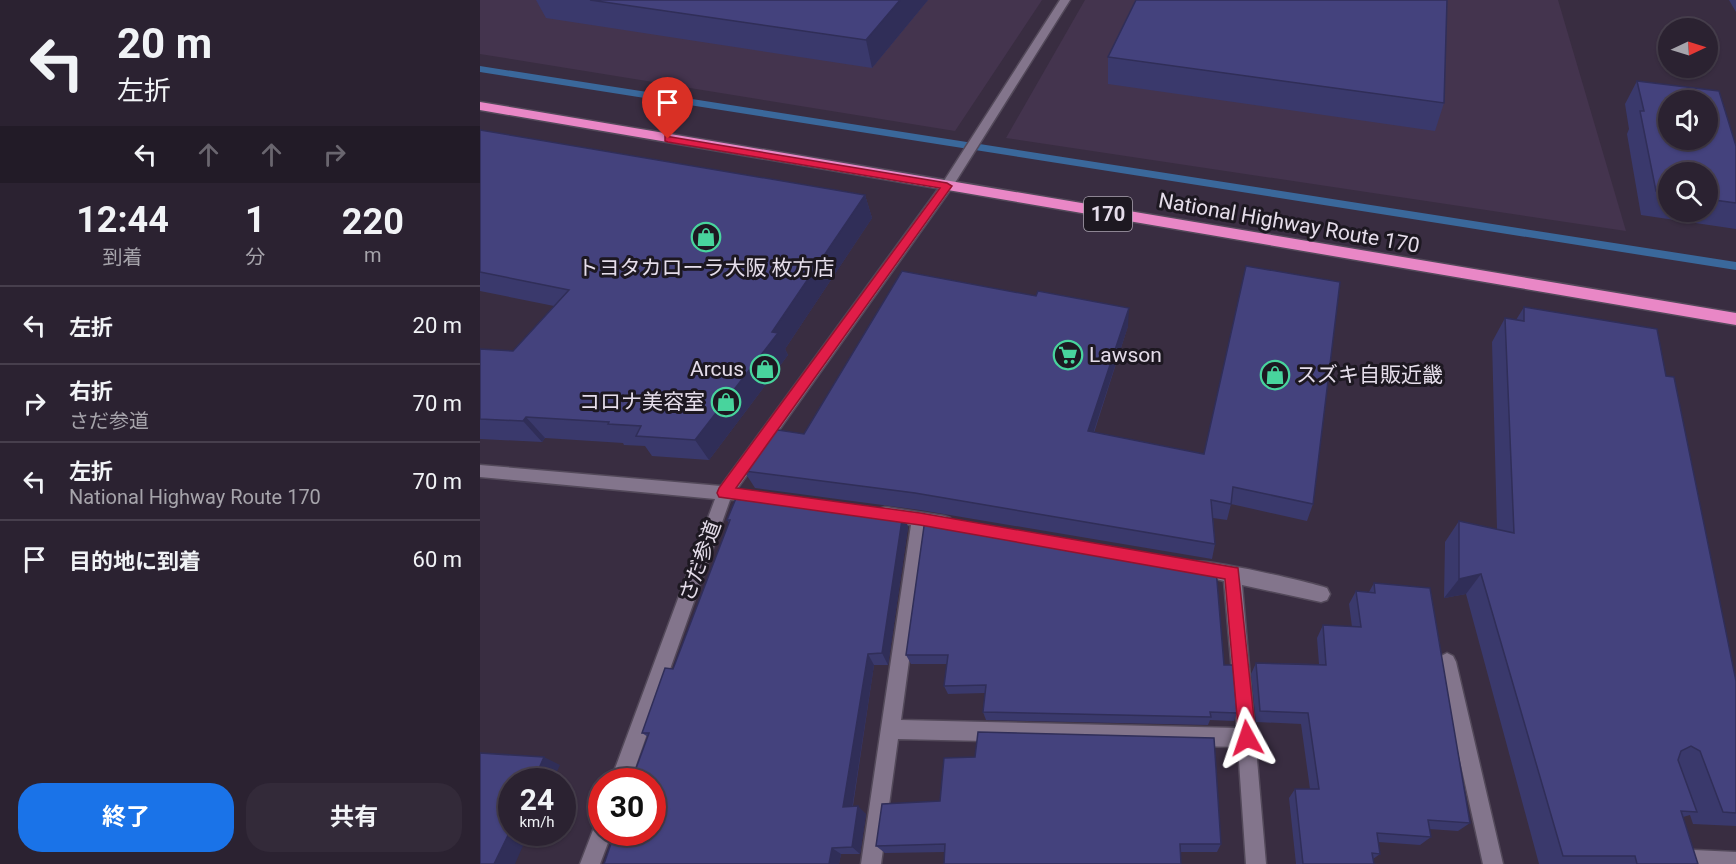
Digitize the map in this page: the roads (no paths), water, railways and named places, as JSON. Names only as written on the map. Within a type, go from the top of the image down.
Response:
[{"type":"highway","name":"National Highway Route 170","points":[[480,106],[1736,320]]},
{"type":"street","name":"さだ参道","points":[[625,768],[724,493],[947,186],[1065,0]]},
{"type":"street","points":[[480,471],[748,496]]},
{"type":"street","points":[[874,513],[955,525]]},
{"type":"street","points":[[871,864],[920,519]]},
{"type":"street","points":[[1174,563],[1232,573],[1321,594]]},
{"type":"street","points":[[1232,573],[1256,864]]},
{"type":"street","points":[[1447,662],[1493,864]]},
{"type":"street","points":[[891,729],[1247,738]]},
{"type":"street","points":[[1686,838],[1694,862],[1736,862]]},
{"type":"street","points":[[590,864],[597,846]]},
{"type":"waterway","points":[[480,69],[1736,266]]},
{"type":"place","name":"トヨタカローラ大阪 枚方店","points":[[706,237]]},
{"type":"place","name":"Lawson","points":[[1068,355]]},
{"type":"place","name":"Arcus","points":[[765,369]]},
{"type":"place","name":"スズキ自販近畿","points":[[1275,375]]},
{"type":"place","name":"コロナ美容室","points":[[726,402]]}]
